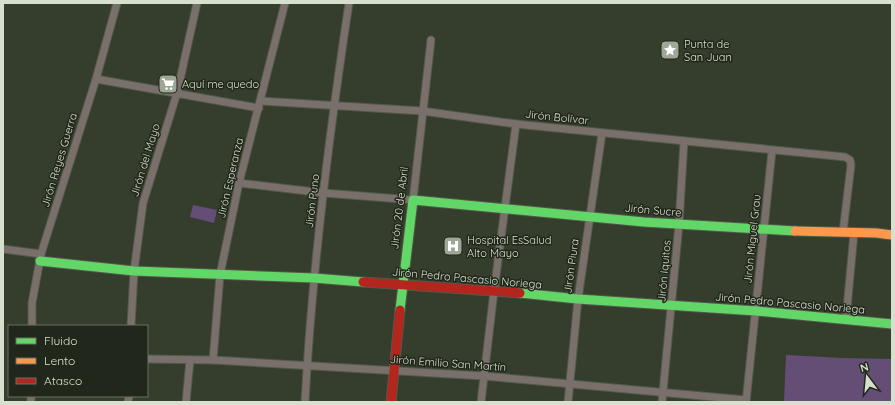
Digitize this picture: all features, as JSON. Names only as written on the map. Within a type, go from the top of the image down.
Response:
[{"type":"street","name":"Jirón Reyes Guerra","points":[[32,325],[32,304],[40,258],[96,79],[117,3]]},
{"type":"street","name":"Jirón del Mayo","points":[[131,325],[134,271],[143,203],[177,93],[197,3]]},
{"type":"street","name":"Jirón Esperanza","points":[[213,360],[220,275],[239,183],[285,3]]},
{"type":"street","name":"Jirón Puno","points":[[305,402],[314,278],[334,106],[349,3]]},
{"type":"street","name":"Jirón 20 de Abril","points":[[391,402],[402,285],[414,200],[430,40]]},
{"type":"street","points":[[96,79],[259,108]]},
{"type":"street","name":"Jirón Bolívar","points":[[260,101],[422,112],[516,124],[772,151],[846,157],[850,160],[851,165],[842,232]]},
{"type":"street","points":[[481,402],[516,124]]},
{"type":"street","name":"Jirón Piura","points":[[568,402],[578,299],[602,133]]},
{"type":"street","name":"Jirón Iquitos","points":[[662,402],[679,224],[684,141]]},
{"type":"street","name":"Jirón Miguel Grau","points":[[746,401],[765,230],[772,151]]},
{"type":"street","points":[[239,183],[324,193],[414,200]]},
{"type":"street","name":"Jirón Sucre","points":[[414,200],[679,224],[765,230],[892,235]]},
{"type":"street","points":[[846,319],[854,233]]},
{"type":"street","points":[[3,249],[40,258]]},
{"type":"street","name":"Jirón Pedro Pascasio Noriega","points":[[40,258],[134,271],[314,278],[494,291],[578,299],[756,311],[892,324]]},
{"type":"street","name":"Jirón Emilio San Martín","points":[[148,359],[213,360],[484,376],[746,401]]},
{"type":"street","points":[[186,402],[190,360]]},
{"type":"shaded area","points":[[193,205],[217,210],[214,223],[190,217]]},
{"type":"shaded area","points":[[786,355],[892,359],[892,402],[784,402]]},
{"type":"traffic: fast","points":[[400,310],[413,200],[644,222],[795,231]]},
{"type":"traffic: fast","points":[[40,261],[134,271],[314,278],[363,282]]},
{"type":"traffic: fast","points":[[520,293],[578,299],[756,311],[892,324]]},
{"type":"traffic: slow","points":[[795,231],[876,233],[892,235]]},
{"type":"traffic: jam","points":[[363,282],[520,293]]},
{"type":"traffic: jam","points":[[391,402],[400,310]]},
{"type":"place","name":"Punta de San Juan","points":[[670,50]]},
{"type":"place","name":"Aquí me quedo","points":[[168,84]]},
{"type":"place","name":"Hospital EsSalud Alto Mayo","points":[[453,246]]}]
